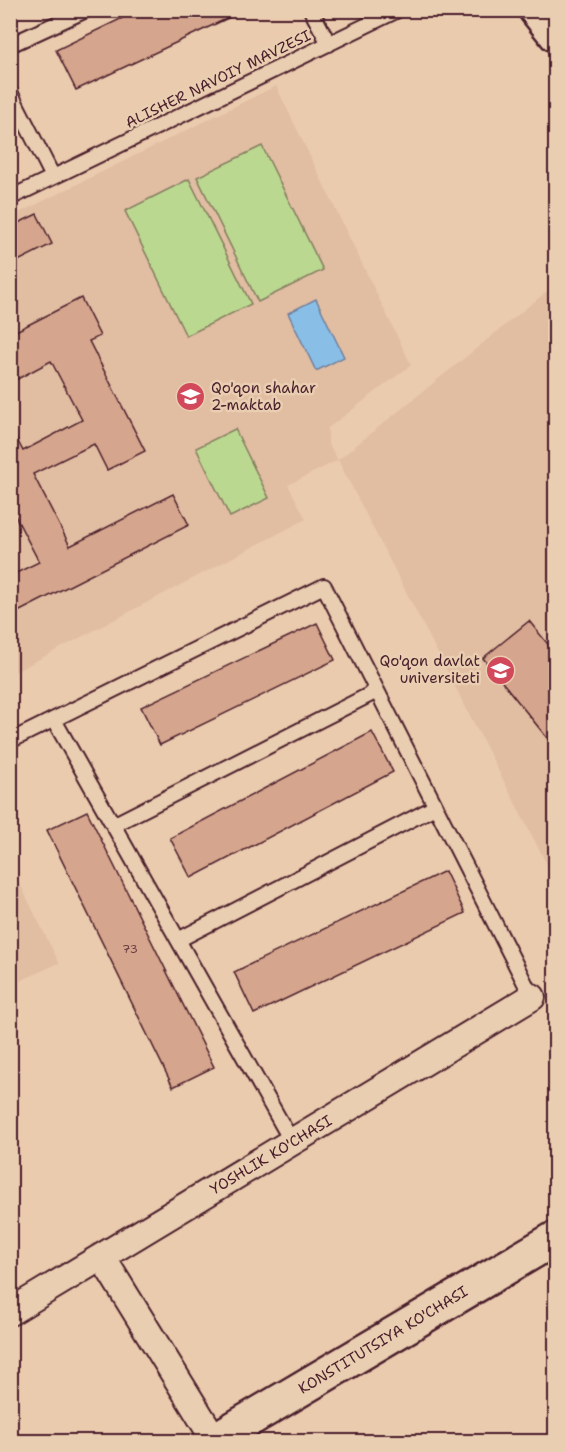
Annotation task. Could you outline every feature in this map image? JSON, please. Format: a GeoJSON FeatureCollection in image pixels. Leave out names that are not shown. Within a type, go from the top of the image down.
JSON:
{"type":"FeatureCollection","features":[{"type":"Feature","properties":{"kind":"main road"},"geometry":{"type":"LineString","coordinates":[[536,10],[555,35]]}},
{"type":"Feature","properties":{"kind":"main road","name":"KONSTITUTSIYA KO'CHASI"},"geometry":{"type":"LineString","coordinates":[[214,1441],[555,1239]]}},
{"type":"Feature","properties":{"kind":"street","name":"YOSHLIK KO'CHASI"},"geometry":{"type":"LineString","coordinates":[[10,1312],[532,997]]}},
{"type":"Feature","properties":{"kind":"street"},"geometry":{"type":"LineString","coordinates":[[102,1257],[214,1441]]}},
{"type":"Feature","properties":{"kind":"lane"},"geometry":{"type":"LineString","coordinates":[[311,10],[329,44]]}},
{"type":"Feature","properties":{"kind":"lane","name":"ALISHER NAVOIY MAVZESI"},"geometry":{"type":"LineString","coordinates":[[10,198],[398,10]]}},
{"type":"Feature","properties":{"kind":"lane"},"geometry":{"type":"LineString","coordinates":[[10,45],[84,11]]}},
{"type":"Feature","properties":{"kind":"lane"},"geometry":{"type":"LineString","coordinates":[[10,92],[53,177]]}},
{"type":"Feature","properties":{"kind":"lane"},"geometry":{"type":"LineString","coordinates":[[10,741],[324,586],[532,997]]}},
{"type":"Feature","properties":{"kind":"lane"},"geometry":{"type":"LineString","coordinates":[[113,825],[377,691]]}},
{"type":"Feature","properties":{"kind":"lane"},"geometry":{"type":"LineString","coordinates":[[54,720],[292,1142]]}},
{"type":"Feature","properties":{"kind":"lane"},"geometry":{"type":"LineString","coordinates":[[178,940],[435,807]]}},
{"type":"Feature","properties":{"kind":"shaded area","name":"Qo'qon shahar 2-maktab"},"geometry":{"type":"Polygon","coordinates":[[[276,86],[411,365],[328,428],[328,444],[338,460],[288,485],[306,519],[11,674],[11,217],[276,86]]]}},
{"type":"Feature","properties":{"kind":"shaded area","name":"Qo'qon davlat universiteti"},"geometry":{"type":"Polygon","coordinates":[[[555,285],[555,880],[338,460],[555,285]]]}},
{"type":"Feature","properties":{"kind":"shaded area"},"geometry":{"type":"Polygon","coordinates":[[[11,866],[59,963],[11,985],[10,984],[11,866]]]}},
{"type":"Feature","properties":{"kind":"green space"},"geometry":{"type":"Polygon","coordinates":[[[262,146],[323,270],[258,302],[197,177],[262,146]]]}},
{"type":"Feature","properties":{"kind":"green space"},"geometry":{"type":"Polygon","coordinates":[[[189,179],[251,304],[186,336],[125,211],[189,179]]]}},
{"type":"Feature","properties":{"kind":"green space"},"geometry":{"type":"Polygon","coordinates":[[[235,429],[269,498],[230,517],[196,448],[235,429]]]}},
{"type":"Feature","properties":{"kind":"water"},"geometry":{"type":"Polygon","coordinates":[[[316,299],[344,357],[316,371],[288,313],[316,299]]]}},
{"type":"Feature","properties":{"kind":"building"},"geometry":{"type":"Polygon","coordinates":[[[139,10],[245,10],[76,90],[56,50],[139,10]]]}},
{"type":"Feature","properties":{"kind":"building"},"geometry":{"type":"Polygon","coordinates":[[[37,214],[52,244],[10,265],[10,227],[37,214]]]}},
{"type":"Feature","properties":{"kind":"building"},"geometry":{"type":"Polygon","coordinates":[[[81,298],[100,336],[89,341],[145,451],[107,470],[94,444],[33,474],[70,546],[173,494],[189,525],[10,616],[10,576],[39,562],[10,506],[10,426],[23,451],[82,420],[51,361],[10,383],[10,334],[81,298]]]}},
{"type":"Feature","properties":{"kind":"building"},"geometry":{"type":"Polygon","coordinates":[[[529,621],[556,654],[556,749],[483,658],[529,621]]]}},
{"type":"Feature","properties":{"kind":"building"},"geometry":{"type":"Polygon","coordinates":[[[317,623],[335,660],[160,745],[141,707],[317,623]]]}},
{"type":"Feature","properties":{"kind":"building"},"geometry":{"type":"Polygon","coordinates":[[[372,732],[393,772],[191,878],[170,838],[372,732]]]}},
{"type":"Feature","properties":{"kind":"building"},"geometry":{"type":"Polygon","coordinates":[[[87,811],[214,1067],[173,1087],[47,830],[87,811]]]}},
{"type":"Feature","properties":{"kind":"building"},"geometry":{"type":"Polygon","coordinates":[[[445,871],[465,913],[254,1014],[234,972],[445,871]]]}},
{"type":"Feature","properties":{"kind":"place","name":"Qo'qon shahar 2-maktab"},"geometry":{"type":"Point","coordinates":[190,397]}},
{"type":"Feature","properties":{"kind":"place","name":"Qo'qon davlat universiteti"},"geometry":{"type":"Point","coordinates":[501,670]}}]}
